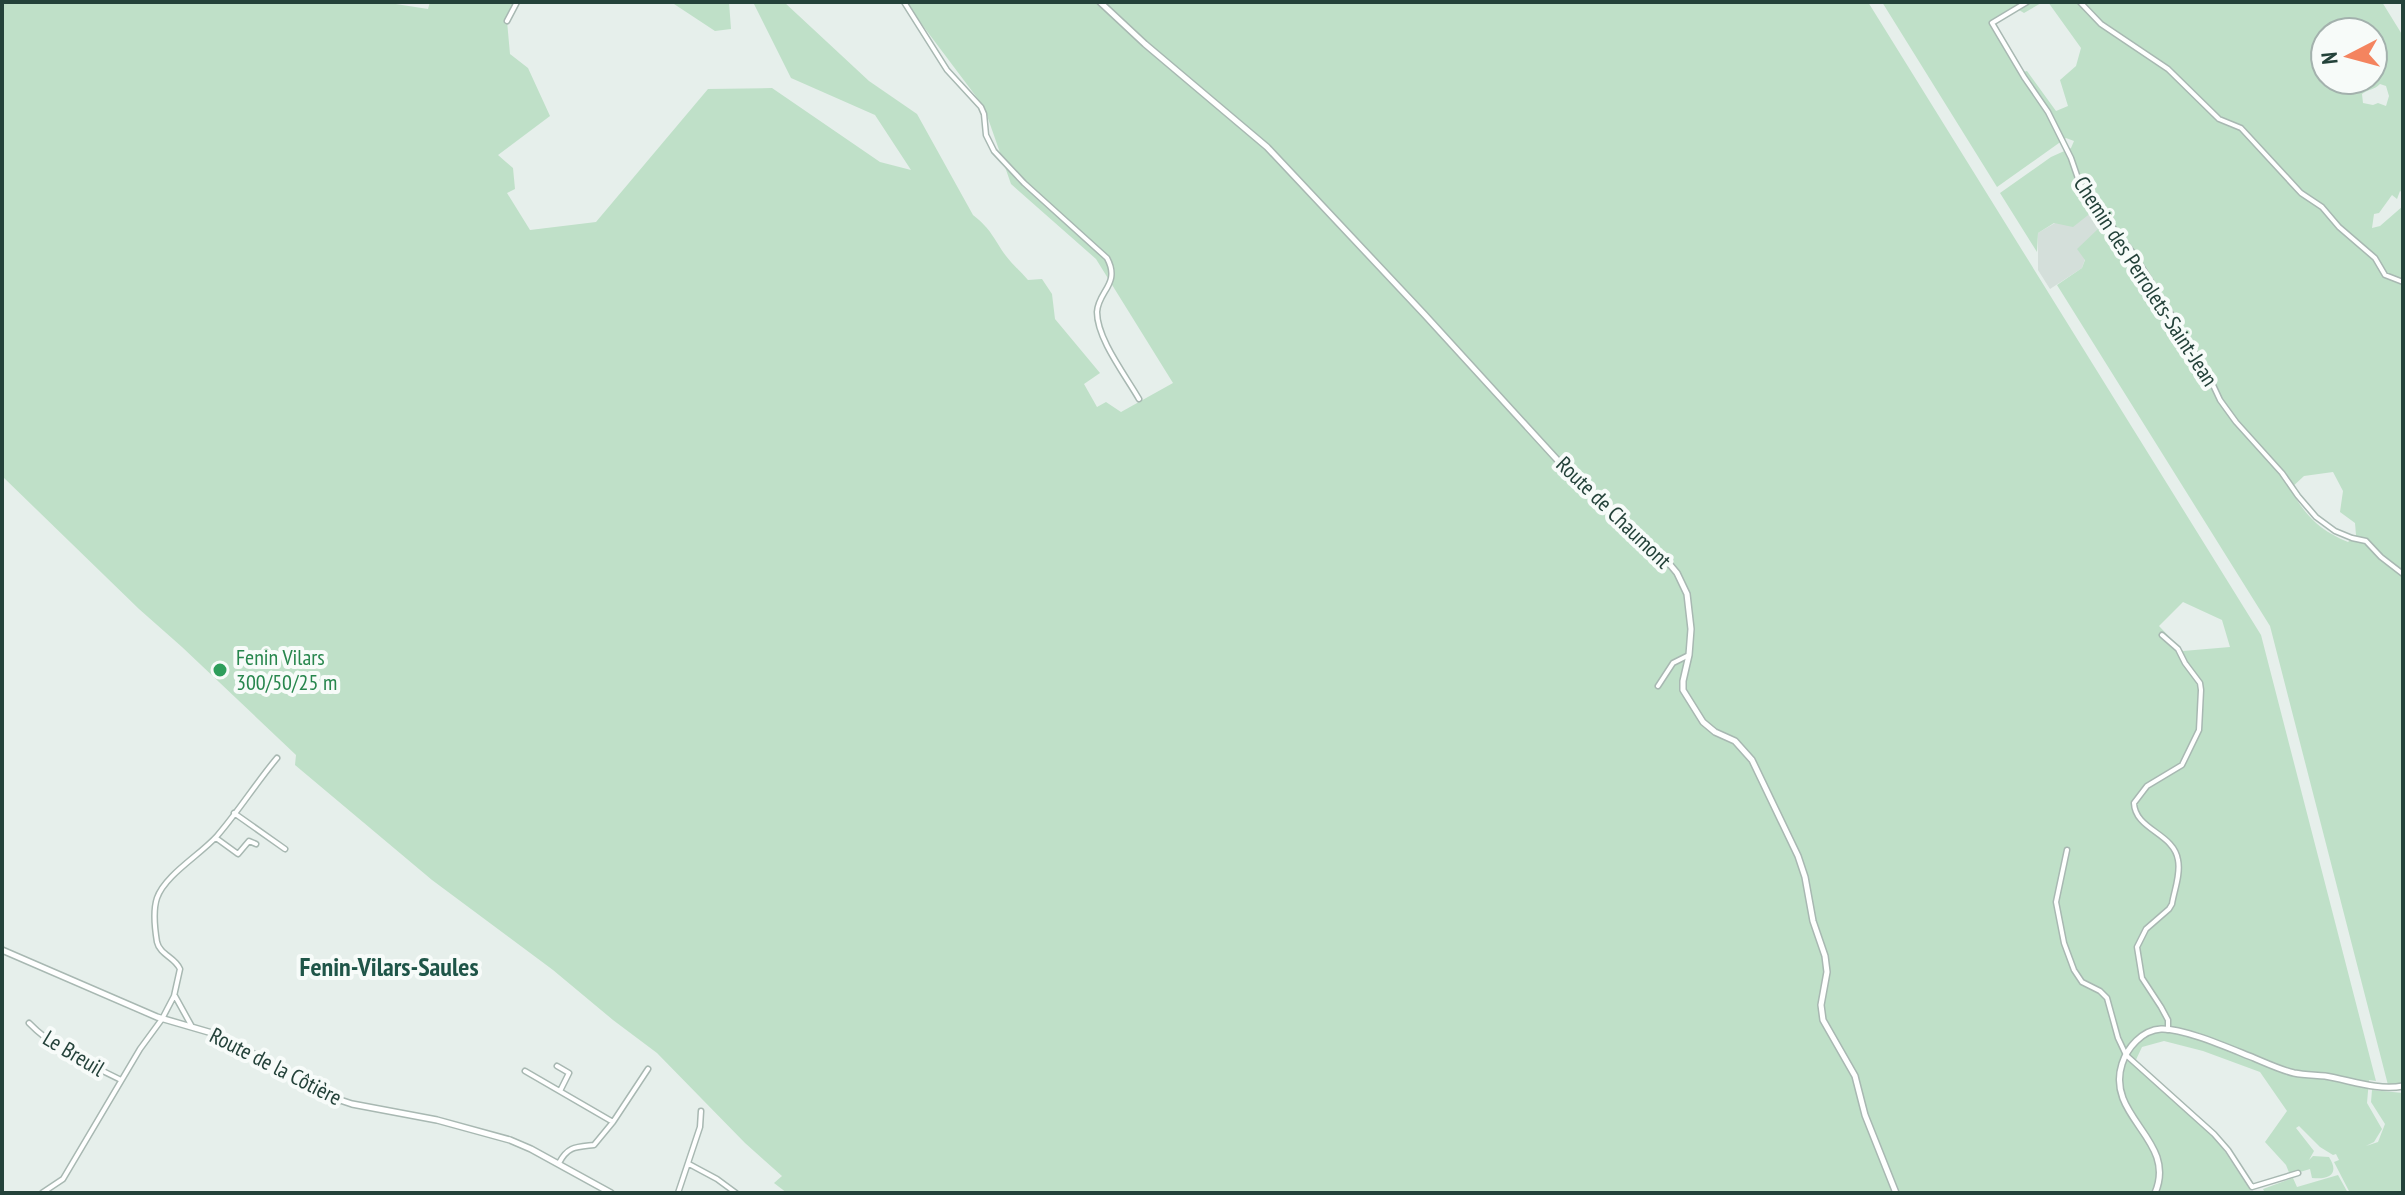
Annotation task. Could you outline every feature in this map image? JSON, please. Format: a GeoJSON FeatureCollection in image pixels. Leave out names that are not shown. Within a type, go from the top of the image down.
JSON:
{"type":"FeatureCollection","features":[{"type":"Feature","properties":{"kind":"street"},"geometry":{"type":"LineString","coordinates":[[507,21],[517,2]]}},
{"type":"Feature","properties":{"kind":"street"},"geometry":{"type":"LineString","coordinates":[[904,2],[947,70],[981,107],[986,135],[994,151],[1024,183],[1107,258],[1112,269],[1108,290],[1097,308],[1099,325],[1139,399]]}},
{"type":"Feature","properties":{"kind":"street","name":"Route de Chaumont"},"geometry":{"type":"LineString","coordinates":[[1100,2],[1267,147],[1583,488],[1662,555],[1677,573],[1687,594],[1691,629],[1683,681],[1686,697],[1703,722],[1715,732],[1735,741],[1752,760],[1798,856],[1827,964],[1821,1005],[1823,1020],[1852,1067],[1865,1115],[1896,1193]]}},
{"type":"Feature","properties":{"kind":"street","name":"Chemin des Perrolets-Saint-Jean"},"geometry":{"type":"LineString","coordinates":[[2027,2],[1992,23],[2048,112],[2071,158],[2081,187],[2133,253],[2206,370],[2220,400],[2316,517],[2335,531],[2366,541],[2403,574]]}},
{"type":"Feature","properties":{"kind":"street"},"geometry":{"type":"LineString","coordinates":[[2080,2],[2101,24],[2168,69],[2219,119],[2241,128],[2301,193],[2322,207],[2339,227],[2375,258],[2385,275],[2403,282]]}},
{"type":"Feature","properties":{"kind":"street"},"geometry":{"type":"LineString","coordinates":[[2162,635],[2178,649],[2200,683],[2202,694],[2193,746],[2182,765],[2152,783],[2135,799],[2134,810],[2140,819],[2162,836],[2179,861],[2172,904],[2141,935],[2137,947],[2142,978],[2168,1020],[2168,1030]]}},
{"type":"Feature","properties":{"kind":"street"},"geometry":{"type":"LineString","coordinates":[[1658,686],[1673,663],[1689,655]]}},
{"type":"Feature","properties":{"kind":"street"},"geometry":{"type":"LineString","coordinates":[[42,1193],[63,1179],[174,996],[180,969],[178,963],[159,948],[155,903],[160,891],[216,838],[277,758]]}},
{"type":"Feature","properties":{"kind":"street"},"geometry":{"type":"LineString","coordinates":[[234,813],[285,849]]}},
{"type":"Feature","properties":{"kind":"street"},"geometry":{"type":"LineString","coordinates":[[216,838],[238,854],[249,841],[256,844]]}},
{"type":"Feature","properties":{"kind":"street"},"geometry":{"type":"LineString","coordinates":[[2067,850],[2056,902],[2064,943],[2078,977],[2107,998],[2126,1055],[2214,1134],[2252,1187],[2298,1173]]}},
{"type":"Feature","properties":{"kind":"street","name":"Route de la Côtière"},"geometry":{"type":"LineString","coordinates":[[2,950],[162,1019],[191,1025],[243,1048],[336,1099],[437,1120],[522,1144],[611,1193]]}},
{"type":"Feature","properties":{"kind":"street"},"geometry":{"type":"LineString","coordinates":[[174,996],[191,1025]]}},
{"type":"Feature","properties":{"kind":"street","name":"Le Breuil"},"geometry":{"type":"LineString","coordinates":[[29,1023],[37,1032],[72,1055],[121,1080]]}},
{"type":"Feature","properties":{"kind":"street"},"geometry":{"type":"LineString","coordinates":[[2155,1193],[2160,1176],[2157,1157],[2120,1093],[2120,1073],[2126,1055],[2145,1035],[2155,1030],[2168,1030],[2235,1050],[2293,1073],[2388,1088],[2403,1086]]}},
{"type":"Feature","properties":{"kind":"street"},"geometry":{"type":"LineString","coordinates":[[557,1066],[569,1073],[560,1091]]}},
{"type":"Feature","properties":{"kind":"street"},"geometry":{"type":"LineString","coordinates":[[559,1163],[565,1152],[594,1145],[648,1069]]}},
{"type":"Feature","properties":{"kind":"street"},"geometry":{"type":"LineString","coordinates":[[525,1071],[613,1122]]}},
{"type":"Feature","properties":{"kind":"street"},"geometry":{"type":"LineString","coordinates":[[678,1193],[700,1127],[701,1111]]}},
{"type":"Feature","properties":{"kind":"street"},"geometry":{"type":"LineString","coordinates":[[689,1164],[736,1193]]}},
{"type":"Feature","properties":{"kind":"street"},"geometry":{"type":"LineString","coordinates":[[596,1185],[601,1193]]}},
{"type":"Feature","properties":{"kind":"shaded area"},"geometry":{"type":"Polygon","coordinates":[[[2093,212],[2100,227],[2093,235],[2082,268],[2050,289],[2038,270],[2038,233],[2055,223],[2093,212]]]}},
{"type":"Feature","properties":{"kind":"green space"},"geometry":{"type":"Polygon","coordinates":[[[2,2],[383,2],[428,9],[430,2],[518,2],[507,21],[510,54],[528,68],[550,116],[498,155],[513,168],[515,189],[507,193],[530,230],[596,222],[708,89],[772,88],[880,162],[911,170],[875,115],[791,78],[753,2],[784,2],[869,81],[917,114],[973,215],[1028,280],[1042,279],[1052,294],[1055,319],[1100,373],[1084,384],[1097,407],[1106,402],[1121,412],[1173,383],[1096,259],[1011,184],[984,107],[905,2],[1868,2],[2261,635],[2376,1081],[2369,1080],[2367,1103],[2382,1129],[2374,1142],[2366,1146],[2378,1142],[2385,1124],[2371,1102],[2372,1090],[2403,1093],[2403,1193],[2350,1193],[2334,1162],[2339,1160],[2336,1154],[2320,1147],[2299,1126],[2296,1128],[2314,1151],[2309,1160],[2313,1156],[2329,1157],[2333,1172],[2328,1177],[2318,1178],[2312,1178],[2310,1169],[2290,1175],[2286,1165],[2265,1142],[2287,1111],[2260,1072],[2203,1051],[2164,1041],[2142,1047],[2134,1064],[2214,1135],[2252,1193],[787,1193],[774,1183],[782,1176],[745,1143],[657,1053],[553,970],[432,880],[295,765],[296,755],[2,476],[2,2]],[[2183,602],[2159,626],[2183,651],[2230,647],[2222,620],[2183,602]]]}},
{"type":"Feature","properties":{"kind":"green space"},"geometry":{"type":"Polygon","coordinates":[[[671,2],[729,2],[731,29],[715,31],[671,2]]]}},
{"type":"Feature","properties":{"kind":"green space"},"geometry":{"type":"Polygon","coordinates":[[[1882,2],[2043,2],[2024,13],[2014,7],[1989,23],[2019,73],[2027,71],[2056,111],[2068,106],[2060,80],[2076,66],[2081,48],[2048,2],[2382,2],[2403,36],[2403,193],[2400,191],[2397,199],[2392,195],[2379,213],[2374,214],[2372,228],[2380,226],[2403,206],[2403,1085],[2388,1085],[2270,626],[2057,285],[2082,268],[2085,260],[2077,249],[2100,227],[2092,212],[2073,227],[2054,223],[2038,233],[2037,252],[2000,193],[2051,157],[2071,148],[2074,141],[2066,138],[1997,187],[1882,2]],[[2333,472],[2304,476],[2290,489],[2321,527],[2348,542],[2356,535],[2355,523],[2340,512],[2343,491],[2333,472]]]}},
{"type":"Feature","properties":{"kind":"green space"},"geometry":{"type":"Polygon","coordinates":[[[2338,1175],[2348,1193],[2265,1193],[2263,1189],[2293,1178],[2297,1187],[2338,1175]]]}},
{"type":"Feature","properties":{"kind":"place","name":"Fenin Vilars 300/50/25 m"},"geometry":{"type":"Point","coordinates":[220,670]}},
{"type":"Feature","properties":{"kind":"district","name":"Fenin-Vilars-Saules"},"geometry":{"type":"Point","coordinates":[389,966]}}]}
